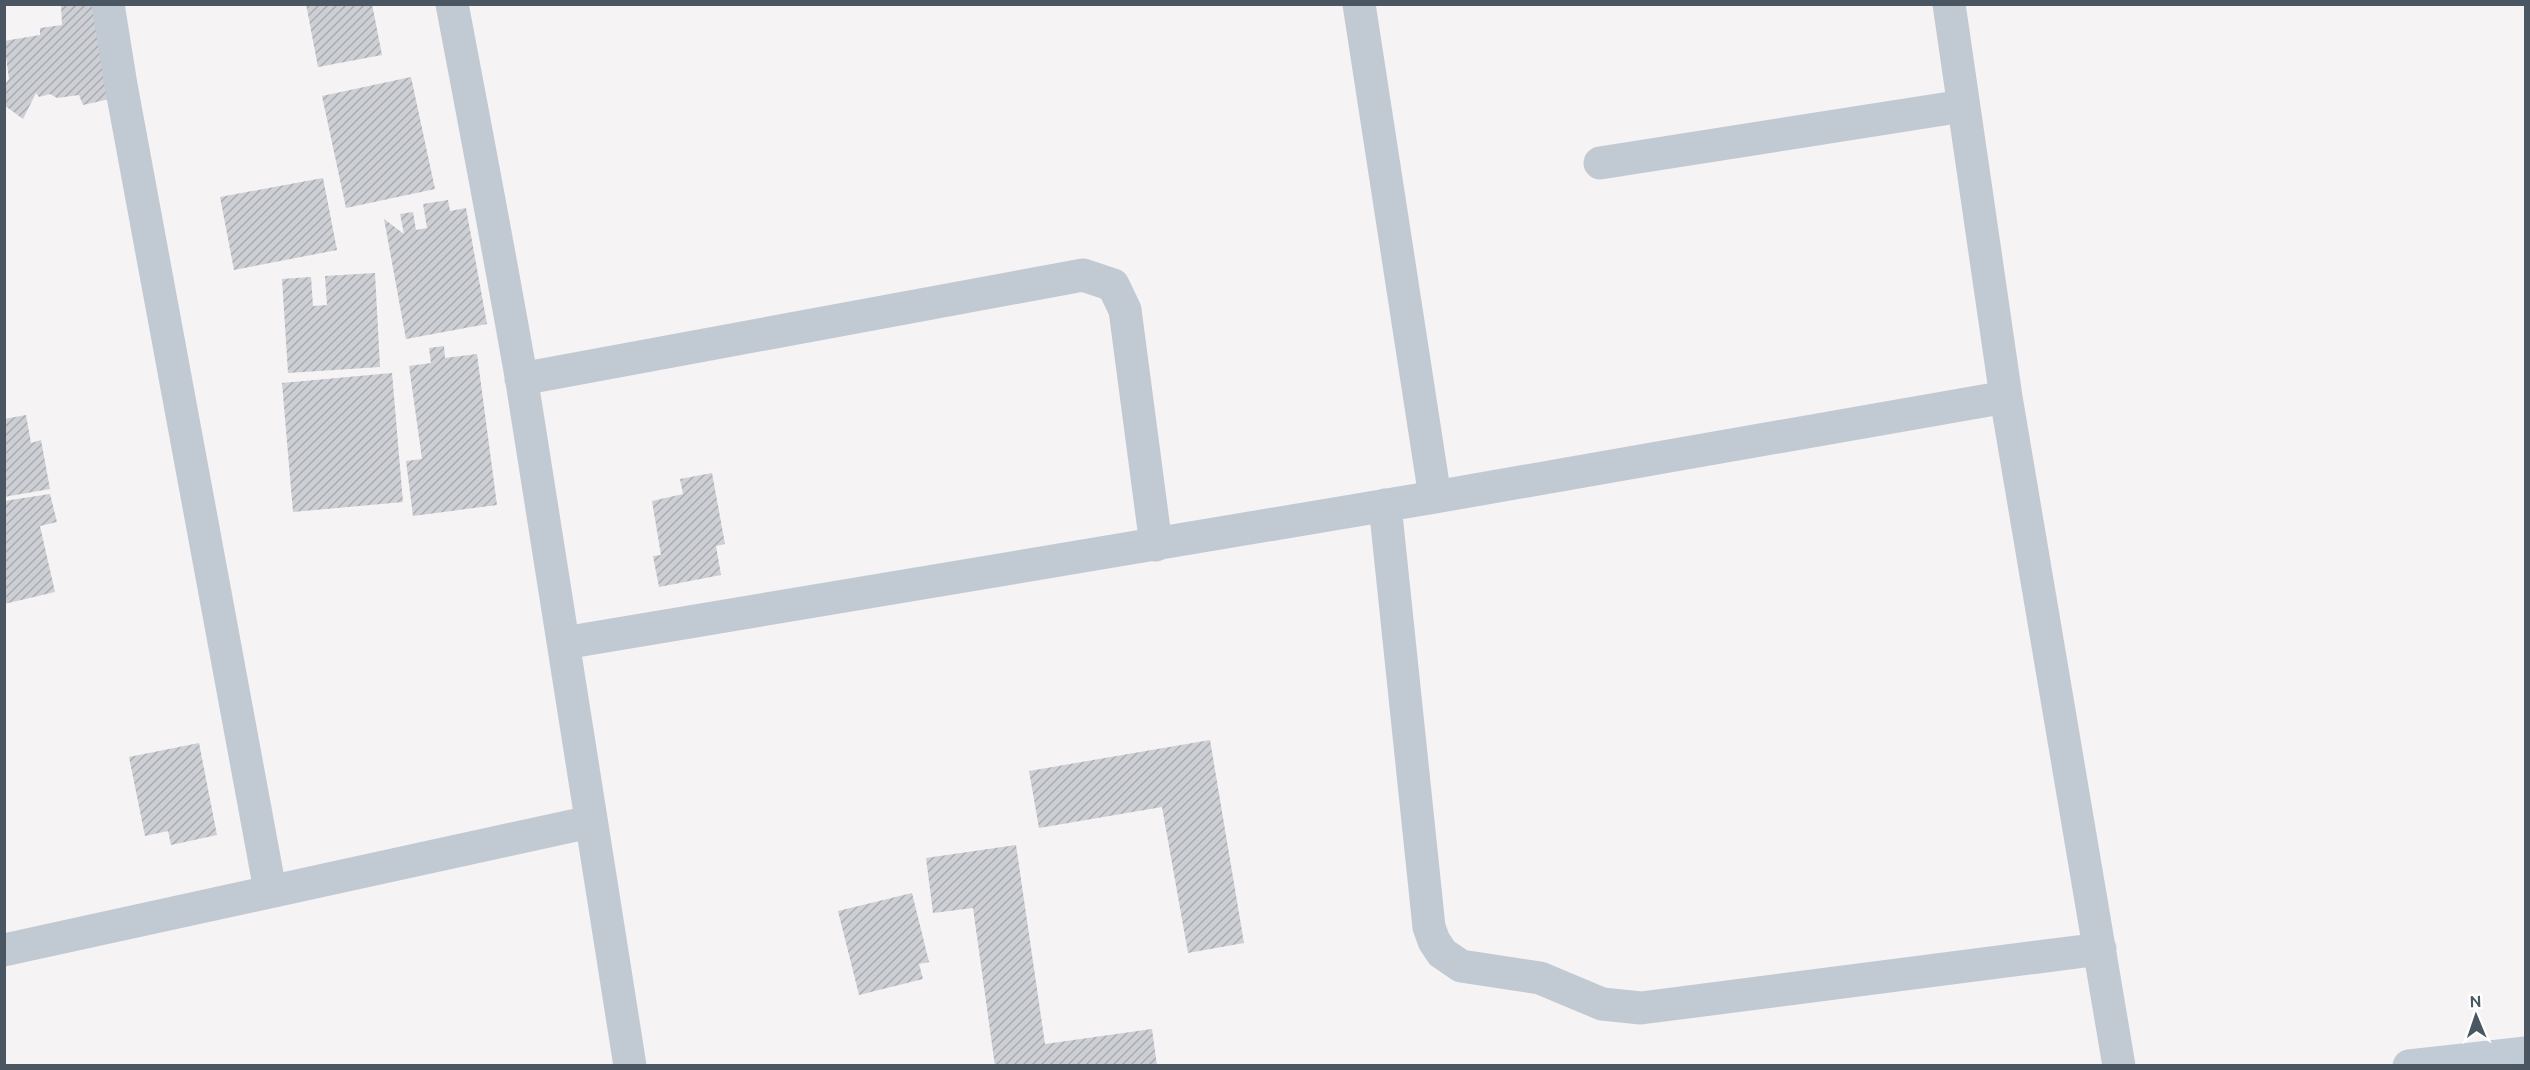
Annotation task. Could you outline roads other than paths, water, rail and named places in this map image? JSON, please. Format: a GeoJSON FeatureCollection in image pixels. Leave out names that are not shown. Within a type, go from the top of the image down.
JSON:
{"type":"FeatureCollection","features":[{"type":"Feature","properties":{"kind":"street"},"geometry":{"type":"LineString","coordinates":[[108,4],[120,85],[270,890]]}},
{"type":"Feature","properties":{"kind":"street"},"geometry":{"type":"LineString","coordinates":[[453,4],[521,380],[630,1065]]}},
{"type":"Feature","properties":{"kind":"street"},"geometry":{"type":"LineString","coordinates":[[1359,4],[1435,498]]}},
{"type":"Feature","properties":{"kind":"street"},"geometry":{"type":"LineString","coordinates":[[1949,4],[2006,397],[2119,1065]]}},
{"type":"Feature","properties":{"kind":"street"},"geometry":{"type":"LineString","coordinates":[[1600,163],[1963,106]]}},
{"type":"Feature","properties":{"kind":"street"},"geometry":{"type":"LineString","coordinates":[[521,380],[1083,275],[1113,285],[1125,310],[1156,544]]}},
{"type":"Feature","properties":{"kind":"street"},"geometry":{"type":"LineString","coordinates":[[564,643],[1435,498],[2006,397]]}},
{"type":"Feature","properties":{"kind":"street"},"geometry":{"type":"LineString","coordinates":[[1385,506],[1429,927],[1434,941],[1450,961],[1472,969],[1540,978],[1602,1004],[1641,1008],[2100,949]]}},
{"type":"Feature","properties":{"kind":"street"},"geometry":{"type":"LineString","coordinates":[[4,950],[270,890],[590,822]]}},
{"type":"Feature","properties":{"kind":"street"},"geometry":{"type":"LineString","coordinates":[[2409,1065],[2526,1053]]}}]}
